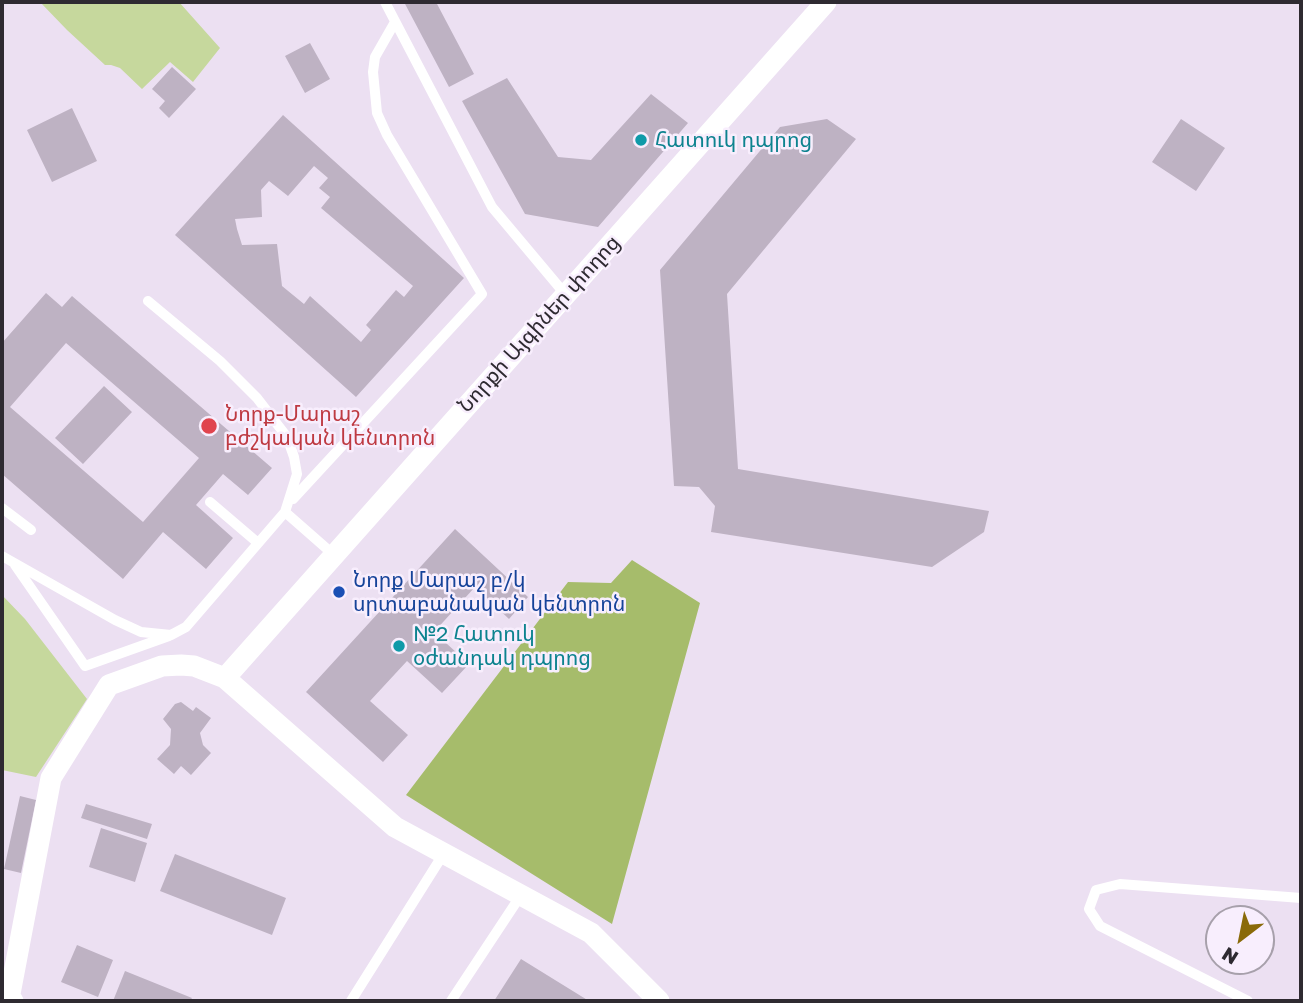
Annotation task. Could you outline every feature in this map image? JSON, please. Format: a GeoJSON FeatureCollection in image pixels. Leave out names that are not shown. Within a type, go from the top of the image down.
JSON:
{"type":"FeatureCollection","features":[{"type":"Feature","properties":{"kind":"street","name":"Նորքի Այգիներ փողոց"},"geometry":{"type":"LineString","coordinates":[[225,678],[826,2]]}},
{"type":"Feature","properties":{"kind":"street"},"geometry":{"type":"LineString","coordinates":[[13,1001],[9,999],[51,778],[110,685],[157,667],[173,665],[194,666],[225,678],[395,827],[591,933],[659,1001]]}},
{"type":"Feature","properties":{"kind":"lane"},"geometry":{"type":"LineString","coordinates":[[385,2],[492,207],[565,294]]}},
{"type":"Feature","properties":{"kind":"lane"},"geometry":{"type":"LineString","coordinates":[[14,563],[85,666],[186,627],[287,508],[482,294],[387,135],[377,113],[373,72],[375,57],[395,22]]}},
{"type":"Feature","properties":{"kind":"lane"},"geometry":{"type":"LineString","coordinates":[[148,301],[220,361],[257,398],[280,427],[291,447],[296,466],[295,485],[287,508]]}},
{"type":"Feature","properties":{"kind":"lane"},"geometry":{"type":"LineString","coordinates":[[211,502],[258,543]]}},
{"type":"Feature","properties":{"kind":"lane"},"geometry":{"type":"LineString","coordinates":[[2,508],[31,530]]}},
{"type":"Feature","properties":{"kind":"lane"},"geometry":{"type":"LineString","coordinates":[[287,508],[334,555]]}},
{"type":"Feature","properties":{"kind":"lane"},"geometry":{"type":"LineString","coordinates":[[2,556],[115,620],[141,632],[171,635]]}},
{"type":"Feature","properties":{"kind":"lane"},"geometry":{"type":"LineString","coordinates":[[351,1001],[443,853]]}},
{"type":"Feature","properties":{"kind":"lane"},"geometry":{"type":"LineString","coordinates":[[1248,1001],[1100,926],[1089,909],[1096,890],[1120,884],[1301,898]]}},
{"type":"Feature","properties":{"kind":"lane"},"geometry":{"type":"LineString","coordinates":[[451,1001],[521,895]]}},
{"type":"Feature","properties":{"kind":"green space"},"geometry":{"type":"Polygon","coordinates":[[[40,2],[179,2],[220,48],[193,82],[170,62],[142,89],[120,68],[105,65],[40,2]]]}},
{"type":"Feature","properties":{"kind":"green space"},"geometry":{"type":"Polygon","coordinates":[[[632,560],[700,603],[612,924],[406,795],[568,582],[611,583],[632,560]]]}},
{"type":"Feature","properties":{"kind":"green space"},"geometry":{"type":"Polygon","coordinates":[[[2,595],[25,619],[87,699],[36,777],[2,770],[2,595]]]}},
{"type":"Feature","properties":{"kind":"building"},"geometry":{"type":"Polygon","coordinates":[[[404,2],[436,2],[474,74],[449,87],[404,2]]]}},
{"type":"Feature","properties":{"kind":"building"},"geometry":{"type":"Polygon","coordinates":[[[310,43],[330,79],[305,93],[285,56],[310,43]]]}},
{"type":"Feature","properties":{"kind":"building"},"geometry":{"type":"Polygon","coordinates":[[[172,67],[196,89],[169,118],[159,108],[165,101],[152,89],[172,67]]]}},
{"type":"Feature","properties":{"kind":"building","name":"Հատուկ դպրոց"},"geometry":{"type":"Polygon","coordinates":[[[507,78],[558,157],[591,160],[651,94],[688,123],[598,227],[525,214],[462,101],[507,78]]]}},
{"type":"Feature","properties":{"kind":"building"},"geometry":{"type":"Polygon","coordinates":[[[72,108],[97,161],[52,182],[27,130],[72,108]]]}},
{"type":"Feature","properties":{"kind":"building"},"geometry":{"type":"Polygon","coordinates":[[[283,115],[464,278],[356,397],[175,235],[283,115]],[[314,166],[288,196],[269,181],[261,190],[262,217],[235,219],[237,229],[242,245],[277,244],[282,286],[304,304],[310,296],[361,342],[371,330],[366,325],[396,290],[404,297],[413,286],[321,208],[330,197],[319,188],[328,178],[314,166]]]}},
{"type":"Feature","properties":{"kind":"building"},"geometry":{"type":"Polygon","coordinates":[[[827,119],[856,139],[727,294],[738,469],[989,511],[984,532],[932,567],[711,532],[715,506],[699,487],[674,486],[660,270],[780,127],[827,119]]]}},
{"type":"Feature","properties":{"kind":"building"},"geometry":{"type":"Polygon","coordinates":[[[1181,119],[1225,148],[1196,191],[1152,162],[1181,119]]]}},
{"type":"Feature","properties":{"kind":"building"},"geometry":{"type":"Polygon","coordinates":[[[46,293],[62,307],[72,296],[272,468],[248,495],[223,474],[196,505],[233,538],[206,569],[163,532],[123,579],[2,474],[2,343],[46,293]],[[66,343],[10,407],[143,522],[199,458],[66,343]]]}},
{"type":"Feature","properties":{"kind":"building"},"geometry":{"type":"Polygon","coordinates":[[[104,386],[132,412],[83,464],[55,438],[104,386]]]}},
{"type":"Feature","properties":{"kind":"building","name":"№2 Հատուկ օժանդակ դպրոց"},"geometry":{"type":"Polygon","coordinates":[[[455,529],[528,597],[509,619],[475,587],[434,632],[469,664],[442,693],[407,661],[370,701],[408,735],[383,762],[306,692],[455,529]]]}},
{"type":"Feature","properties":{"kind":"building"},"geometry":{"type":"Polygon","coordinates":[[[181,702],[193,711],[196,707],[211,718],[200,733],[203,745],[211,753],[191,775],[181,766],[174,774],[157,759],[170,745],[171,729],[163,719],[175,704],[181,702]]]}},
{"type":"Feature","properties":{"kind":"building"},"geometry":{"type":"Polygon","coordinates":[[[20,796],[36,800],[21,873],[4,869],[20,796]]]}},
{"type":"Feature","properties":{"kind":"building"},"geometry":{"type":"Polygon","coordinates":[[[86,804],[152,824],[147,839],[81,818],[86,804]]]}},
{"type":"Feature","properties":{"kind":"building"},"geometry":{"type":"Polygon","coordinates":[[[101,828],[147,843],[135,882],[89,867],[101,828]]]}},
{"type":"Feature","properties":{"kind":"building"},"geometry":{"type":"Polygon","coordinates":[[[175,854],[286,898],[272,935],[160,891],[175,854]]]}},
{"type":"Feature","properties":{"kind":"building"},"geometry":{"type":"Polygon","coordinates":[[[77,945],[113,960],[98,997],[61,982],[77,945]]]}},
{"type":"Feature","properties":{"kind":"building"},"geometry":{"type":"Polygon","coordinates":[[[521,959],[589,1001],[494,1001],[521,959]]]}},
{"type":"Feature","properties":{"kind":"building"},"geometry":{"type":"Polygon","coordinates":[[[125,971],[192,998],[190,1001],[113,1001],[125,971]]]}},
{"type":"Feature","properties":{"kind":"place","name":"Հատուկ դպրոց"},"geometry":{"type":"Point","coordinates":[641,140]}},
{"type":"Feature","properties":{"kind":"place","name":"Նորք-Մարաշ բժշկական կենտրոն"},"geometry":{"type":"Point","coordinates":[209,426]}},
{"type":"Feature","properties":{"kind":"place","name":"Նորք Մարաշ բ/կ սրտաբանական կենտրոն"},"geometry":{"type":"Point","coordinates":[339,592]}},
{"type":"Feature","properties":{"kind":"place","name":"№2 Հատուկ օժանդակ դպրոց"},"geometry":{"type":"Point","coordinates":[399,646]}}]}
